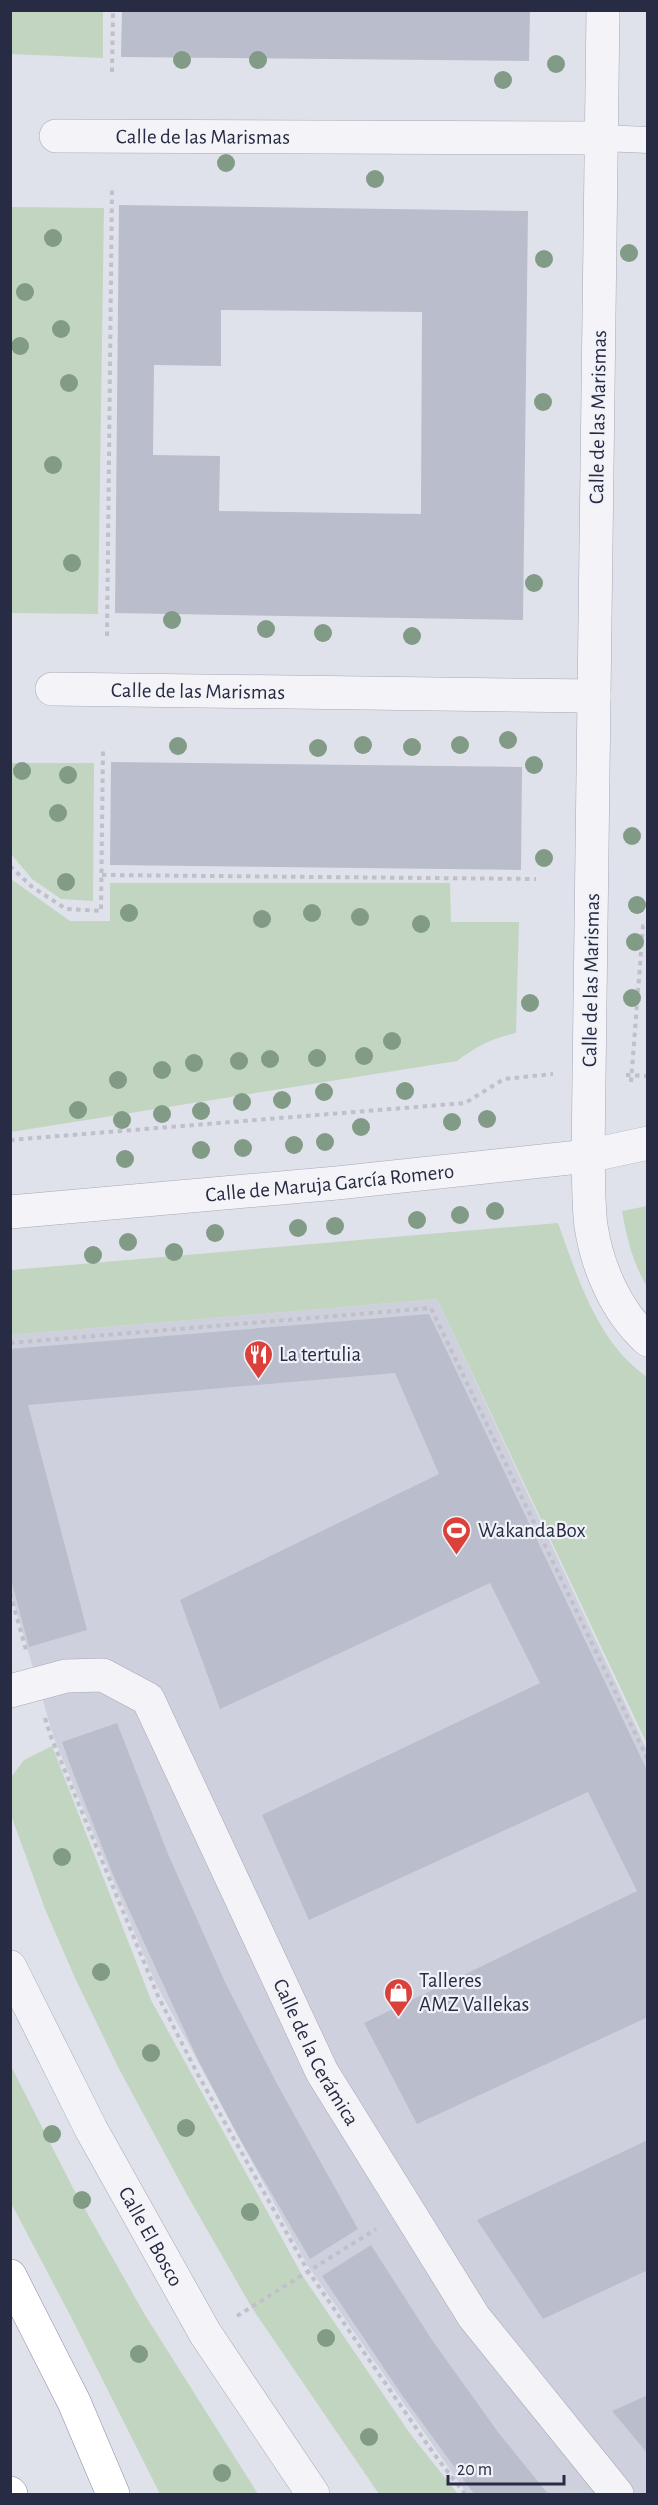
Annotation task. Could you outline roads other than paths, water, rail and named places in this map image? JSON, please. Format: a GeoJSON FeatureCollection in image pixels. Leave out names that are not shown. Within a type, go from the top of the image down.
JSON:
{"type":"FeatureCollection","features":[{"type":"Feature","properties":{"kind":"highway"},"geometry":{"type":"LineString","coordinates":[[10,2276],[74,2402],[113,2494]]}},
{"type":"Feature","properties":{"kind":"highway"},"geometry":{"type":"LineString","coordinates":[[74,2402],[131,2494]]}},
{"type":"Feature","properties":{"kind":"street","name":"Calle de las Marismas"},"geometry":{"type":"LineString","coordinates":[[603,10],[588,1156],[591,1225],[601,1266],[618,1304],[648,1340]]}},
{"type":"Feature","properties":{"kind":"street","name":"Calle de las Marismas"},"geometry":{"type":"LineString","coordinates":[[56,136],[648,140]]}},
{"type":"Feature","properties":{"kind":"street","name":"Calle de las Marismas"},"geometry":{"type":"LineString","coordinates":[[52,689],[594,696]]}},
{"type":"Feature","properties":{"kind":"street","name":"Calle de Maruja García Romero"},"geometry":{"type":"LineString","coordinates":[[10,1212],[337,1183],[588,1156],[648,1143]]}},
{"type":"Feature","properties":{"kind":"street","name":"Calle de la Cerámica"},"geometry":{"type":"LineString","coordinates":[[23,1688],[66,1676],[103,1675],[148,1700],[322,2072],[474,2317],[617,2494]]}},
{"type":"Feature","properties":{"kind":"street","name":"Calle El Bosco"},"geometry":{"type":"LineString","coordinates":[[10,1967],[91,2129],[205,2332],[313,2494]]}},
{"type":"Feature","properties":{"kind":"place","name":"La tertulia"},"geometry":{"type":"Point","coordinates":[258,1380]}},
{"type":"Feature","properties":{"kind":"place","name":"WakandaBox"},"geometry":{"type":"Point","coordinates":[457,1556]}},
{"type":"Feature","properties":{"kind":"place","name":"Talleres AMZ Vallekas"},"geometry":{"type":"Point","coordinates":[398,2018]}}]}
